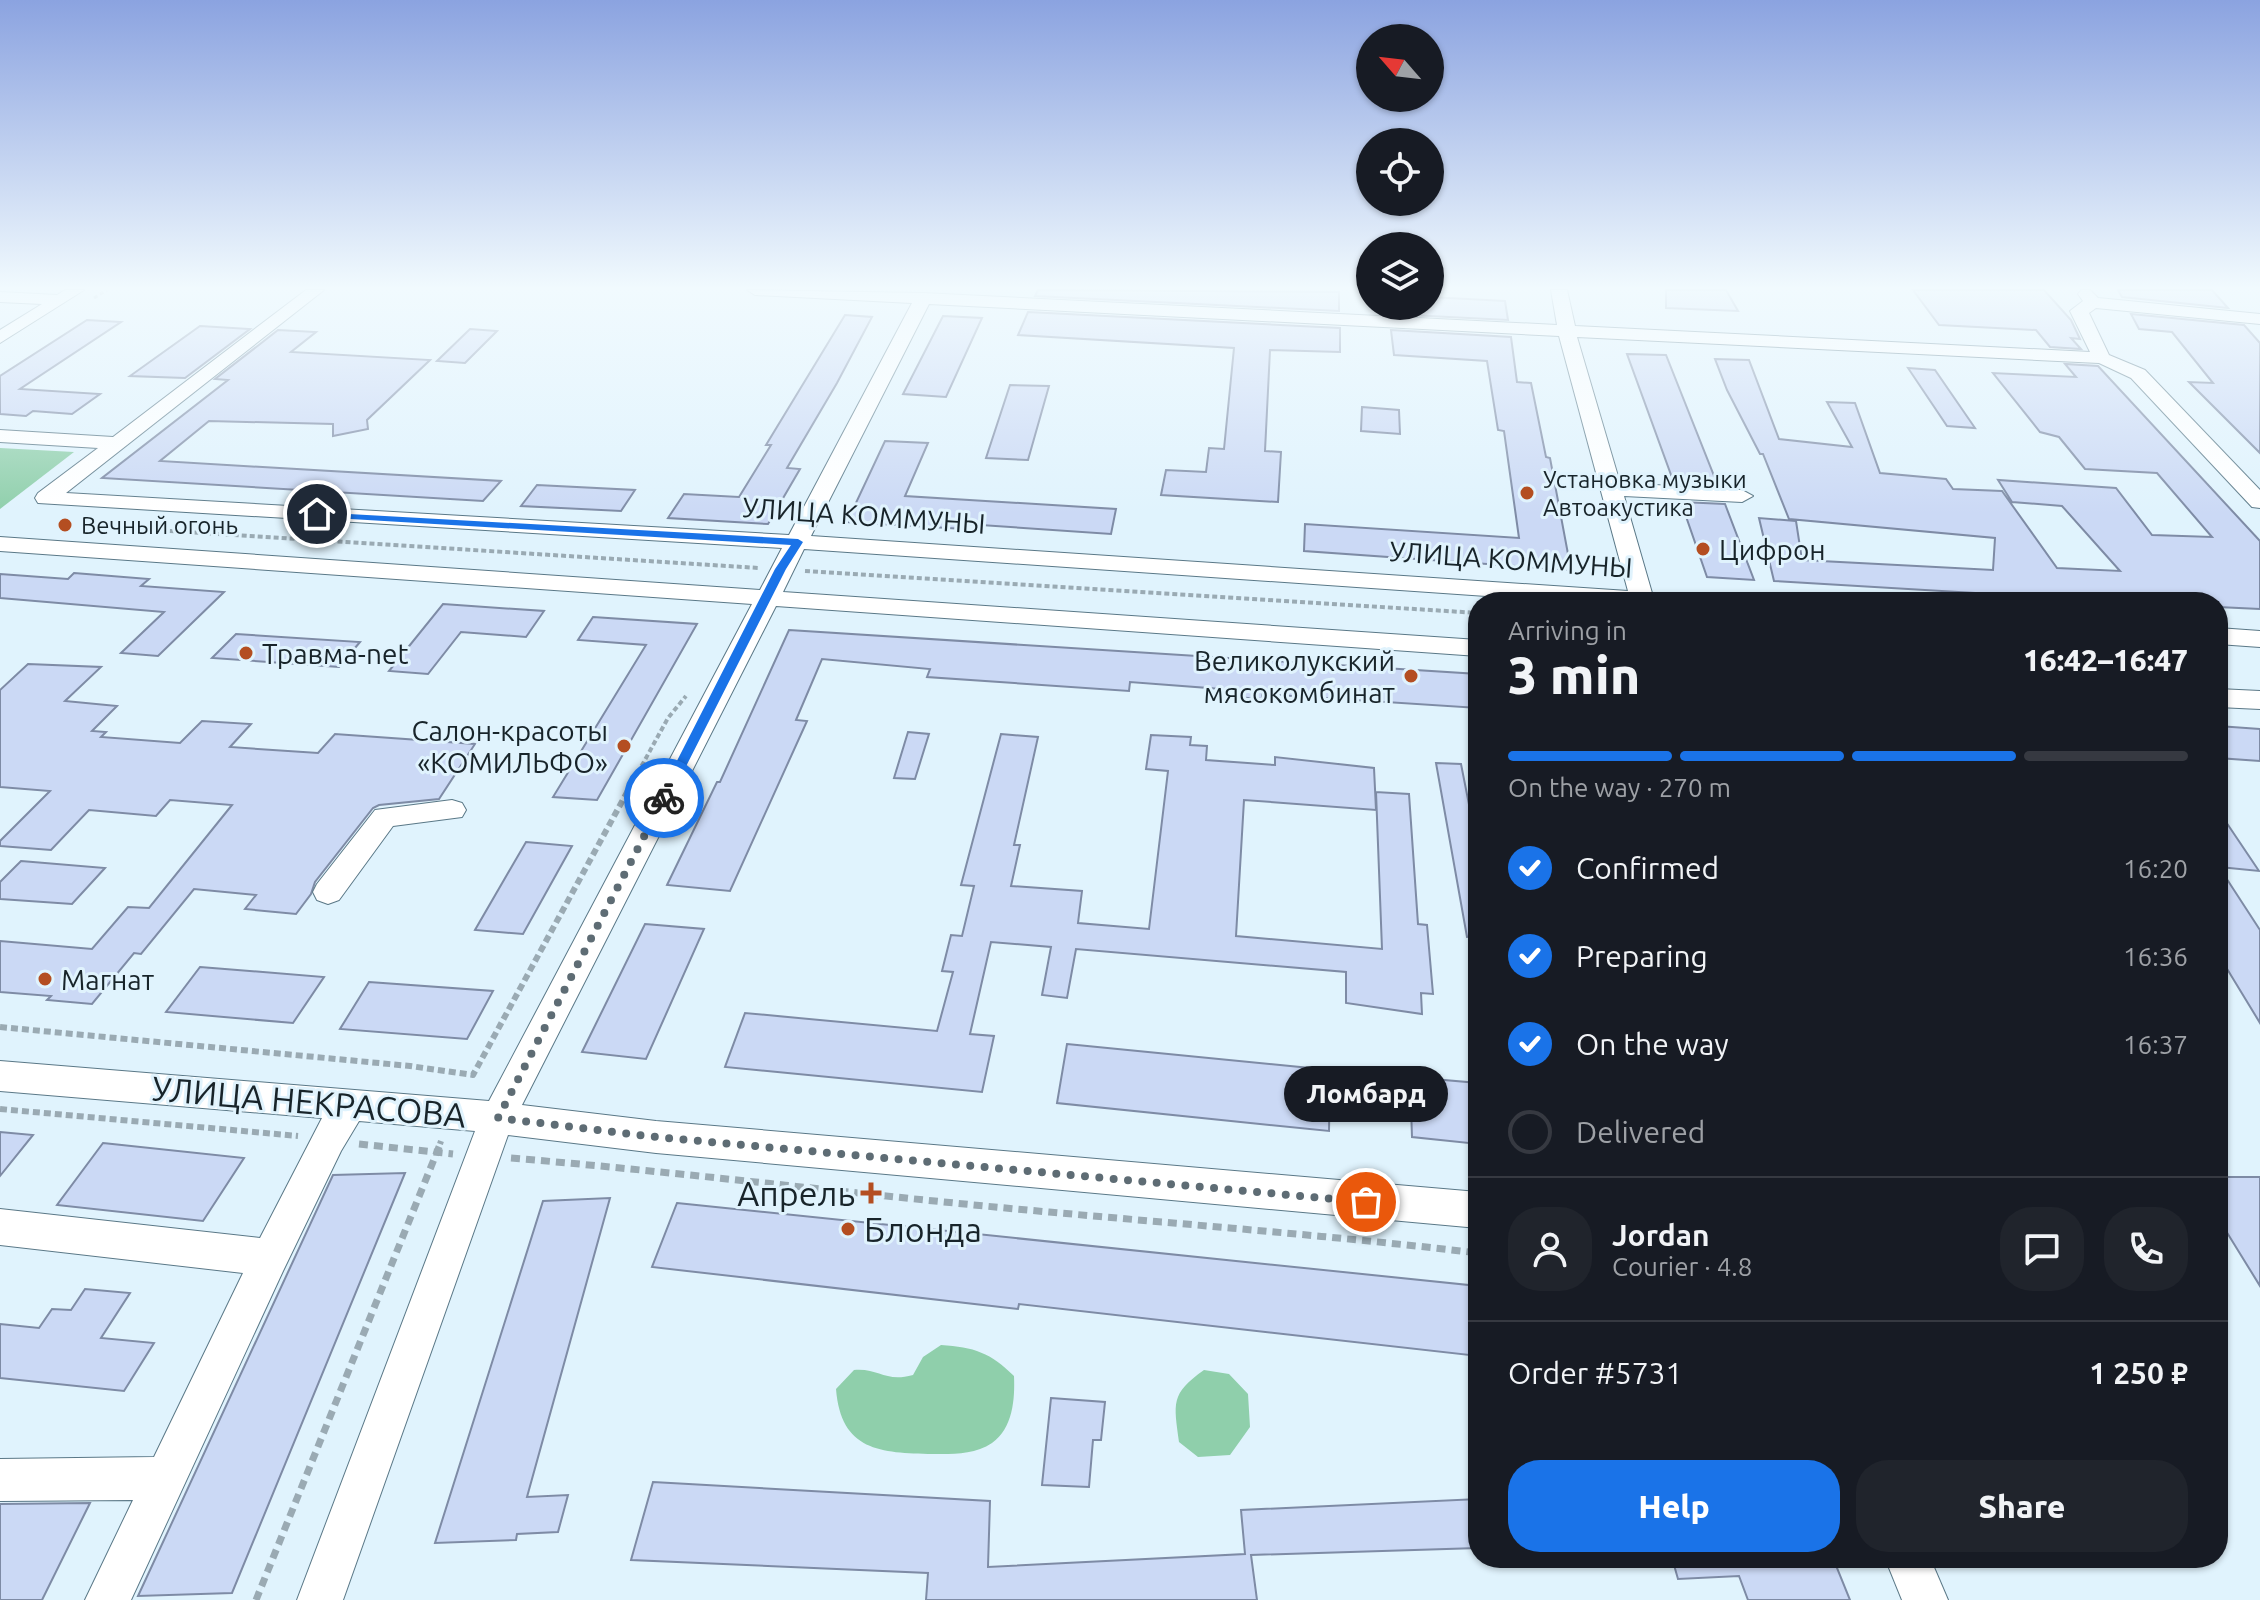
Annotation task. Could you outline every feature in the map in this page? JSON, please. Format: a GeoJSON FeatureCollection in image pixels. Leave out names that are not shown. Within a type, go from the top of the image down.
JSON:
{"type":"FeatureCollection","features":[{"type":"Feature","properties":{"kind":"street"},"geometry":{"type":"LineString","coordinates":[[0,436],[116,443],[218,365]]}},
{"type":"Feature","properties":{"kind":"street"},"geometry":{"type":"LineString","coordinates":[[320,1600],[498,1118],[889,365]]}},
{"type":"Feature","properties":{"kind":"street"},"geometry":{"type":"LineString","coordinates":[[1576,365],[1640,592]]}},
{"type":"Feature","properties":{"kind":"street"},"geometry":{"type":"LineString","coordinates":[[2117,365],[2138,374],[2260,502]]}},
{"type":"Feature","properties":{"kind":"street","name":"УЛИЦА КОММУНЫ"},"geometry":{"type":"LineString","coordinates":[[116,443],[46,498],[798,542],[1514,592]]}},
{"type":"Feature","properties":{"kind":"street"},"geometry":{"type":"LineString","coordinates":[[1611,489],[1742,496]]}},
{"type":"Feature","properties":{"kind":"street"},"geometry":{"type":"LineString","coordinates":[[0,544],[1468,647]]}},
{"type":"Feature","properties":{"kind":"street"},"geometry":{"type":"LineString","coordinates":[[2228,637],[2260,639]]}},
{"type":"Feature","properties":{"kind":"street"},"geometry":{"type":"LineString","coordinates":[[2228,698],[2260,700]]}},
{"type":"Feature","properties":{"kind":"street"},"geometry":{"type":"LineString","coordinates":[[328,892],[385,817],[452,810]]}},
{"type":"Feature","properties":{"kind":"street","name":"УЛИЦА НЕКРАСОВА"},"geometry":{"type":"LineString","coordinates":[[0,1076],[455,1113],[656,1137],[1468,1209]]}},
{"type":"Feature","properties":{"kind":"street"},"geometry":{"type":"LineString","coordinates":[[108,1600],[270,1258],[328,1140],[350,1104]]}},
{"type":"Feature","properties":{"kind":"street"},"geometry":{"type":"LineString","coordinates":[[0,1227],[270,1258]]}},
{"type":"Feature","properties":{"kind":"street"},"geometry":{"type":"LineString","coordinates":[[0,1480],[168,1478]]}},
{"type":"Feature","properties":{"kind":"street"},"geometry":{"type":"LineString","coordinates":[[1911,1568],[1925,1600]]}},
{"type":"Feature","properties":{"kind":"path"},"geometry":{"type":"LineString","coordinates":[[256,1600],[435,1152],[473,1075],[668,718],[688,694]]}},
{"type":"Feature","properties":{"kind":"path"},"geometry":{"type":"LineString","coordinates":[[0,1027],[410,1066],[473,1075]]}},
{"type":"Feature","properties":{"kind":"path"},"geometry":{"type":"LineString","coordinates":[[0,1109],[664,1171],[1047,1212],[1322,1234],[1468,1252]]}},
{"type":"Feature","properties":{"kind":"green space"},"geometry":{"type":"Polygon","coordinates":[[[0,448],[74,452],[0,509],[0,448]]]}},
{"type":"Feature","properties":{"kind":"green space"},"geometry":{"type":"Polygon","coordinates":[[[941,1345],[981,1353],[1014,1376],[1011,1412],[999,1437],[978,1450],[941,1454],[880,1449],[855,1437],[839,1410],[836,1389],[854,1370],[896,1377],[913,1375],[923,1357],[941,1345]]]}},
{"type":"Feature","properties":{"kind":"green space"},"geometry":{"type":"Polygon","coordinates":[[[1204,1370],[1229,1374],[1248,1394],[1250,1427],[1230,1455],[1198,1457],[1179,1442],[1177,1400],[1185,1386],[1204,1370]]]}},
{"type":"Feature","properties":{"kind":"building"},"geometry":{"type":"Polygon","coordinates":[[[18,365],[57,365],[20,389],[100,394],[72,414],[33,411],[26,416],[0,414],[0,376],[18,365]]]}},
{"type":"Feature","properties":{"kind":"building"},"geometry":{"type":"Polygon","coordinates":[[[146,365],[203,365],[185,378],[130,376],[146,365]]]}},
{"type":"Feature","properties":{"kind":"building"},"geometry":{"type":"Polygon","coordinates":[[[233,365],[425,365],[367,420],[368,429],[333,436],[333,424],[209,421],[160,461],[501,481],[483,501],[102,478],[228,380],[215,379],[233,365]]]}},
{"type":"Feature","properties":{"kind":"building"},"geometry":{"type":"Polygon","coordinates":[[[815,365],[847,365],[787,468],[800,469],[768,524],[668,518],[684,494],[739,497],[771,445],[766,445],[815,365]]]}},
{"type":"Feature","properties":{"kind":"building"},"geometry":{"type":"Polygon","coordinates":[[[918,365],[961,365],[946,397],[903,394],[918,365]]]}},
{"type":"Feature","properties":{"kind":"building"},"geometry":{"type":"Polygon","coordinates":[[[1232,365],[1269,365],[1265,451],[1281,452],[1278,502],[1161,495],[1166,470],[1206,472],[1209,448],[1224,449],[1232,365]]]}},
{"type":"Feature","properties":{"kind":"building"},"geometry":{"type":"Polygon","coordinates":[[[1488,365],[1515,365],[1517,382],[1531,383],[1546,457],[1550,458],[1571,570],[1304,551],[1305,524],[1519,538],[1504,431],[1498,430],[1488,365]]]}},
{"type":"Feature","properties":{"kind":"building"},"geometry":{"type":"Polygon","coordinates":[[[1631,365],[1670,365],[1718,486],[1674,483],[1631,365]]]}},
{"type":"Feature","properties":{"kind":"building"},"geometry":{"type":"Polygon","coordinates":[[[1717,365],[1751,365],[1779,439],[1852,447],[1827,402],[1855,403],[1880,473],[1946,479],[1953,489],[2002,491],[2057,568],[2120,571],[2062,506],[2012,502],[1998,480],[2116,488],[2152,535],[2212,537],[2157,473],[2085,469],[2059,437],[2040,432],[1993,373],[2076,377],[2066,365],[2098,366],[2260,541],[2260,609],[2228,607],[2228,592],[1958,592],[1774,581],[1759,518],[1796,521],[1802,560],[1993,570],[1995,538],[1789,519],[1763,454],[1760,454],[1717,365]]]}},
{"type":"Feature","properties":{"kind":"building"},"geometry":{"type":"Polygon","coordinates":[[[2198,365],[2260,365],[2260,453],[2189,382],[2213,383],[2198,365]]]}},
{"type":"Feature","properties":{"kind":"building"},"geometry":{"type":"Polygon","coordinates":[[[1908,368],[1935,370],[1975,428],[1947,426],[1908,368]]]}},
{"type":"Feature","properties":{"kind":"building"},"geometry":{"type":"Polygon","coordinates":[[[1010,385],[1049,386],[1028,460],[986,458],[1010,385]]]}},
{"type":"Feature","properties":{"kind":"building"},"geometry":{"type":"Polygon","coordinates":[[[1362,407],[1399,410],[1400,434],[1361,431],[1362,407]]]}},
{"type":"Feature","properties":{"kind":"building"},"geometry":{"type":"Polygon","coordinates":[[[885,441],[928,443],[905,496],[1116,509],[1111,534],[966,524],[964,529],[847,522],[885,441]]]}},
{"type":"Feature","properties":{"kind":"building"},"geometry":{"type":"Polygon","coordinates":[[[537,485],[635,490],[621,511],[521,506],[537,485]]]}},
{"type":"Feature","properties":{"kind":"building"},"geometry":{"type":"Polygon","coordinates":[[[1681,502],[1725,504],[1754,580],[1707,577],[1681,502]]]}},
{"type":"Feature","properties":{"kind":"building"},"geometry":{"type":"Polygon","coordinates":[[[74,573],[149,579],[141,586],[224,592],[158,656],[121,653],[164,612],[0,598],[0,574],[68,579],[74,573]]]}},
{"type":"Feature","properties":{"kind":"building"},"geometry":{"type":"Polygon","coordinates":[[[443,604],[544,611],[526,637],[461,632],[428,674],[389,671],[443,604]]]}},
{"type":"Feature","properties":{"kind":"building"},"geometry":{"type":"Polygon","coordinates":[[[593,617],[697,624],[597,800],[553,797],[646,645],[578,640],[593,617]]]}},
{"type":"Feature","properties":{"kind":"building"},"geometry":{"type":"Polygon","coordinates":[[[789,630],[1468,673],[1468,707],[1262,694],[1262,699],[1221,696],[1221,689],[1130,682],[1129,691],[927,677],[930,669],[822,659],[796,720],[807,721],[730,891],[667,885],[717,782],[720,782],[789,630]]]}},
{"type":"Feature","properties":{"kind":"building"},"geometry":{"type":"Polygon","coordinates":[[[236,634],[360,642],[339,667],[212,658],[236,634]]]}},
{"type":"Feature","properties":{"kind":"building"},"geometry":{"type":"Polygon","coordinates":[[[28,664],[101,667],[65,701],[117,706],[92,731],[106,732],[101,737],[180,743],[202,721],[251,724],[230,747],[318,753],[335,734],[475,744],[439,799],[373,808],[315,882],[311,894],[296,914],[245,909],[256,895],[194,889],[141,954],[134,953],[92,1004],[47,1000],[51,996],[0,992],[0,941],[92,949],[128,907],[149,908],[232,805],[170,800],[156,816],[89,810],[51,850],[0,846],[0,841],[50,791],[0,787],[0,690],[28,664]]]}},
{"type":"Feature","properties":{"kind":"building"},"geometry":{"type":"Polygon","coordinates":[[[2228,727],[2260,729],[2260,761],[2228,759],[2228,727]]]}},
{"type":"Feature","properties":{"kind":"building"},"geometry":{"type":"Polygon","coordinates":[[[908,732],[929,734],[915,779],[894,778],[908,732]]]}},
{"type":"Feature","properties":{"kind":"building"},"geometry":{"type":"Polygon","coordinates":[[[1001,734],[1038,737],[1014,845],[1020,845],[1011,886],[1082,891],[1078,923],[1149,929],[1168,771],[1146,769],[1151,735],[1191,737],[1190,745],[1207,746],[1206,760],[1275,765],[1275,757],[1374,768],[1376,810],[1244,800],[1236,936],[1382,949],[1376,792],[1409,794],[1418,924],[1427,925],[1433,994],[1421,993],[1422,1014],[1346,1003],[1346,972],[1076,949],[1067,998],[1042,995],[1051,947],[991,942],[970,1034],[994,1036],[982,1092],[725,1067],[745,1013],[937,1031],[953,972],[942,971],[951,935],[962,936],[974,886],[961,885],[1001,734]]]}},
{"type":"Feature","properties":{"kind":"building"},"geometry":{"type":"Polygon","coordinates":[[[1436,763],[1461,764],[1468,799],[1467,937],[1436,763]]]}},
{"type":"Feature","properties":{"kind":"building"},"geometry":{"type":"Polygon","coordinates":[[[2228,825],[2259,871],[2228,868],[2228,825]]]}},
{"type":"Feature","properties":{"kind":"building"},"geometry":{"type":"Polygon","coordinates":[[[526,842],[572,846],[523,934],[475,930],[526,842]]]}},
{"type":"Feature","properties":{"kind":"building"},"geometry":{"type":"Polygon","coordinates":[[[21,861],[105,868],[72,904],[0,899],[0,882],[21,861]]]}},
{"type":"Feature","properties":{"kind":"building"},"geometry":{"type":"Polygon","coordinates":[[[2228,881],[2260,930],[2260,1023],[2228,970],[2228,881]]]}},
{"type":"Feature","properties":{"kind":"building"},"geometry":{"type":"Polygon","coordinates":[[[645,924],[704,929],[646,1059],[582,1052],[645,924]]]}},
{"type":"Feature","properties":{"kind":"building"},"geometry":{"type":"Polygon","coordinates":[[[200,967],[324,977],[293,1023],[166,1012],[200,967]]]}},
{"type":"Feature","properties":{"kind":"building"},"geometry":{"type":"Polygon","coordinates":[[[369,982],[493,991],[467,1039],[340,1029],[369,982]]]}},
{"type":"Feature","properties":{"kind":"building"},"geometry":{"type":"Polygon","coordinates":[[[1067,1044],[1330,1070],[1329,1131],[1057,1103],[1067,1044]]]}},
{"type":"Feature","properties":{"kind":"building"},"geometry":{"type":"Polygon","coordinates":[[[1410,1077],[1468,1082],[1468,1143],[1412,1137],[1410,1077]]]}},
{"type":"Feature","properties":{"kind":"building"},"geometry":{"type":"Polygon","coordinates":[[[0,1132],[33,1135],[0,1176],[0,1132]]]}},
{"type":"Feature","properties":{"kind":"building"},"geometry":{"type":"Polygon","coordinates":[[[103,1143],[244,1158],[203,1221],[57,1205],[103,1143]]]}},
{"type":"Feature","properties":{"kind":"building"},"geometry":{"type":"Polygon","coordinates":[[[405,1173],[232,1593],[138,1596],[333,1175],[405,1173]]]}},
{"type":"Feature","properties":{"kind":"building"},"geometry":{"type":"Polygon","coordinates":[[[2228,1177],[2260,1177],[2260,1286],[2228,1234],[2228,1177]]]}},
{"type":"Feature","properties":{"kind":"building"},"geometry":{"type":"Polygon","coordinates":[[[610,1198],[527,1497],[568,1495],[558,1532],[517,1534],[516,1540],[435,1543],[543,1201],[610,1198]]]}},
{"type":"Feature","properties":{"kind":"building"},"geometry":{"type":"Polygon","coordinates":[[[677,1203],[1468,1285],[1468,1355],[1019,1304],[1018,1309],[652,1267],[677,1203]]]}},
{"type":"Feature","properties":{"kind":"building"},"geometry":{"type":"Polygon","coordinates":[[[85,1289],[130,1293],[101,1338],[154,1343],[124,1391],[0,1378],[0,1324],[39,1328],[52,1309],[71,1310],[85,1289]]]}},
{"type":"Feature","properties":{"kind":"building"},"geometry":{"type":"Polygon","coordinates":[[[1051,1398],[1105,1402],[1101,1440],[1093,1440],[1089,1487],[1042,1485],[1051,1398]]]}},
{"type":"Feature","properties":{"kind":"building"},"geometry":{"type":"Polygon","coordinates":[[[653,1482],[990,1501],[988,1567],[1245,1554],[1241,1510],[1468,1499],[1468,1548],[1251,1555],[1257,1600],[926,1600],[928,1573],[631,1560],[653,1482]]]}},
{"type":"Feature","properties":{"kind":"building"},"geometry":{"type":"Polygon","coordinates":[[[90,1503],[42,1600],[0,1600],[0,1504],[90,1503]]]}},
{"type":"Feature","properties":{"kind":"building"},"geometry":{"type":"Polygon","coordinates":[[[1675,1568],[1837,1568],[1850,1600],[1748,1600],[1739,1576],[1678,1579],[1675,1568]]]}},
{"type":"Feature","properties":{"kind":"way so far"},"geometry":{"type":"LineString","coordinates":[[664,798],[498,1118],[656,1137],[1366,1202]]}},
{"type":"Feature","properties":{"kind":"place","name":"Установка музыки Автоакустика"},"geometry":{"type":"Point","coordinates":[1527,493]}},
{"type":"Feature","properties":{"kind":"place","name":"Вечный огонь"},"geometry":{"type":"Point","coordinates":[65,525]}},
{"type":"Feature","properties":{"kind":"place","name":"Цифрон"},"geometry":{"type":"Point","coordinates":[1703,549]}},
{"type":"Feature","properties":{"kind":"place","name":"Травма-net"},"geometry":{"type":"Point","coordinates":[246,653]}},
{"type":"Feature","properties":{"kind":"place","name":"Великолукский мясокомбинат"},"geometry":{"type":"Point","coordinates":[1411,676]}},
{"type":"Feature","properties":{"kind":"place","name":"Салон-красоты «КОМИЛЬФО»"},"geometry":{"type":"Point","coordinates":[624,746]}},
{"type":"Feature","properties":{"kind":"place","name":"Магнат"},"geometry":{"type":"Point","coordinates":[45,979]}},
{"type":"Feature","properties":{"kind":"place","name":"Апрель"},"geometry":{"type":"Point","coordinates":[871,1193]}},
{"type":"Feature","properties":{"kind":"place","name":"Ломбард"},"geometry":{"type":"Point","coordinates":[1366,1202]}},
{"type":"Feature","properties":{"kind":"place","name":"Блонда"},"geometry":{"type":"Point","coordinates":[848,1229]}},
{"type":"Feature","properties":{"kind":"route"},"geometry":{"type":"LineString","coordinates":[[317,514],[798,542],[780,569],[664,798]]}}]}
